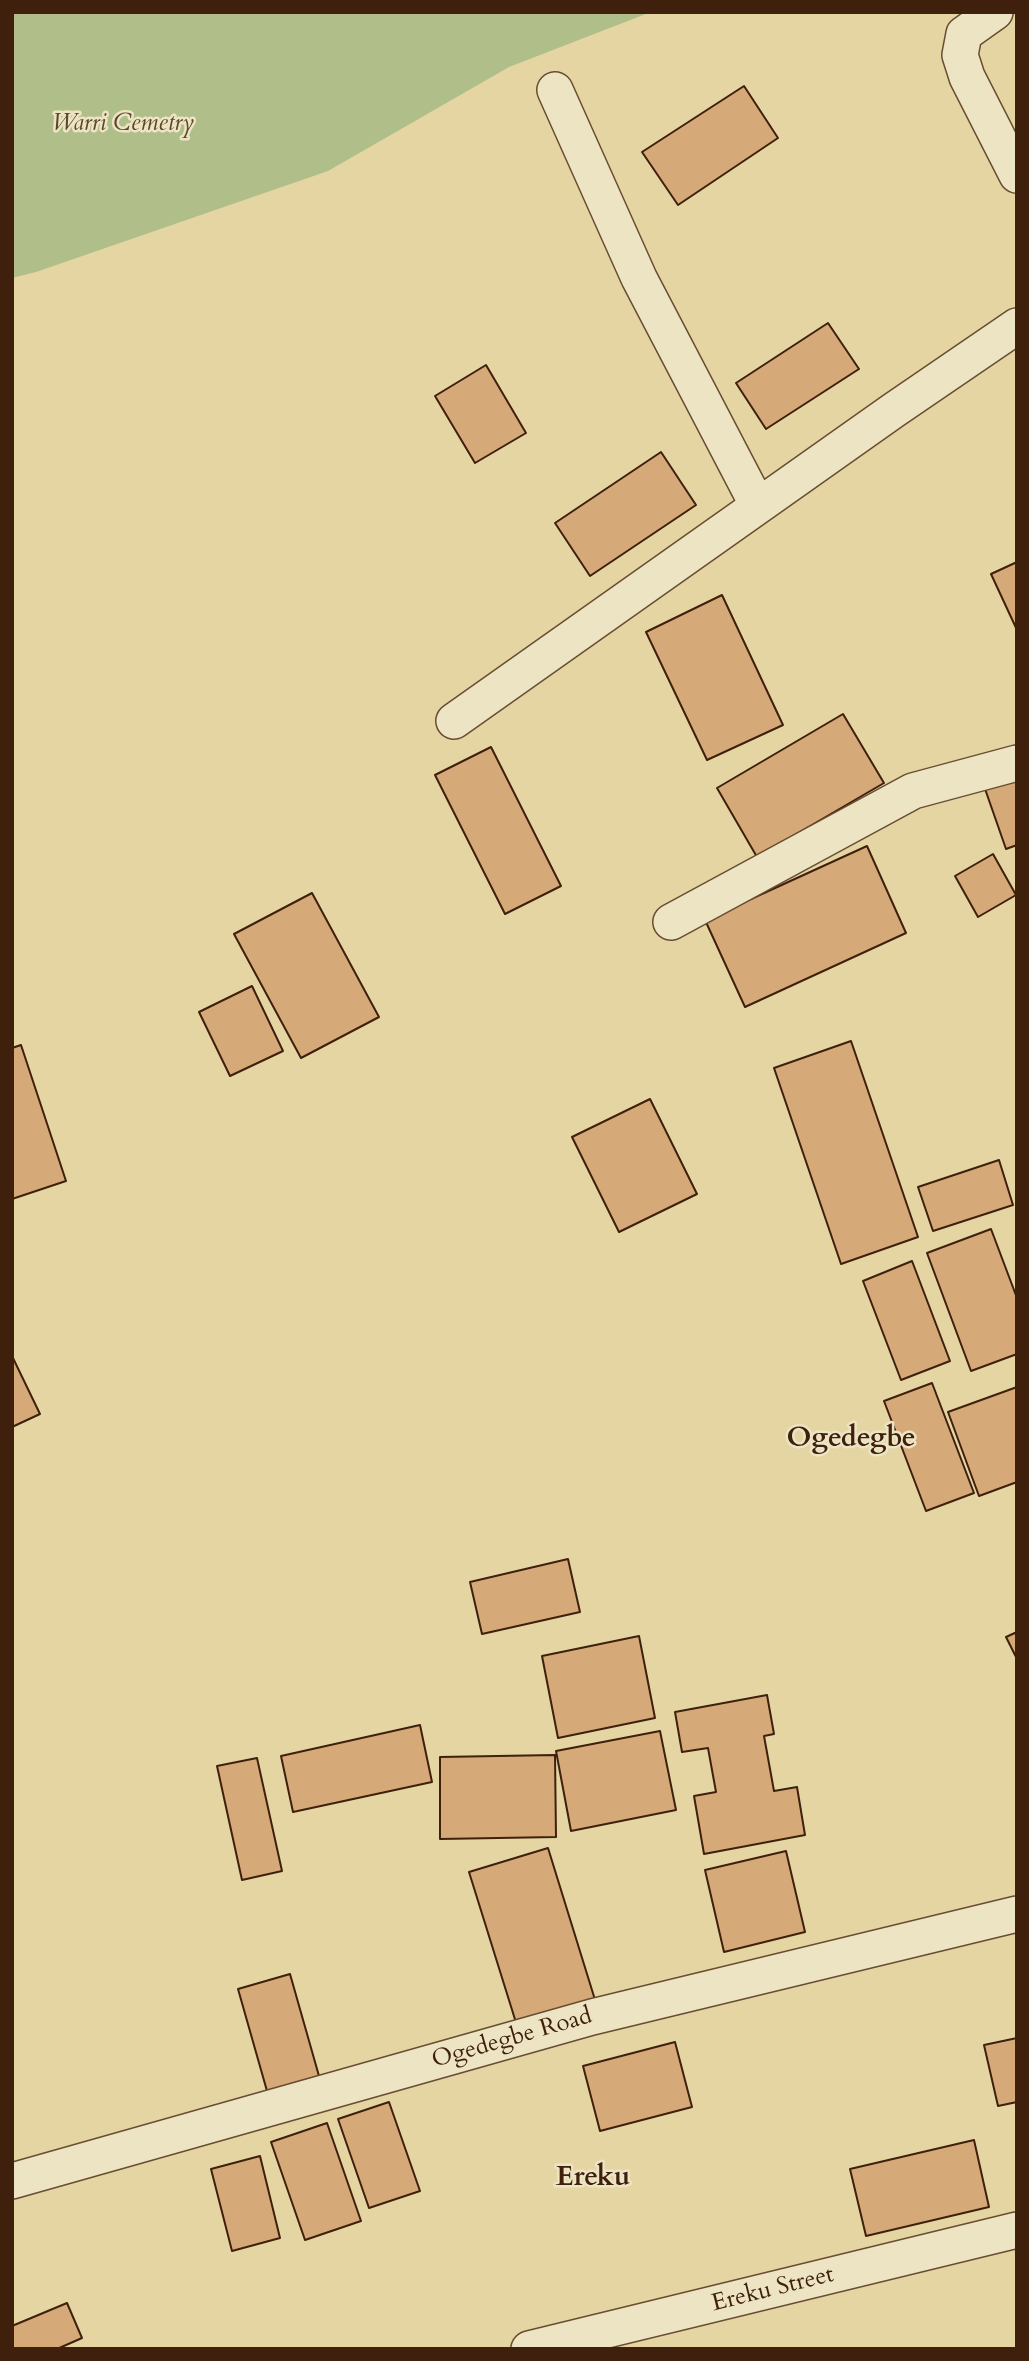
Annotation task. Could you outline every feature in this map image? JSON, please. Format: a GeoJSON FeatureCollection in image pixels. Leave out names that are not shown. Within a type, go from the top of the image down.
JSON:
{"type":"FeatureCollection","features":[{"type":"Feature","properties":{"kind":"street"},"geometry":{"type":"LineString","coordinates":[[995,12],[964,34],[960,55],[967,77],[1017,175]]}},
{"type":"Feature","properties":{"kind":"street"},"geometry":{"type":"LineString","coordinates":[[555,90],[639,278],[758,506]]}},
{"type":"Feature","properties":{"kind":"street"},"geometry":{"type":"LineString","coordinates":[[454,721],[1017,326]]}},
{"type":"Feature","properties":{"kind":"street"},"geometry":{"type":"LineString","coordinates":[[671,922],[913,791],[1017,763]]}},
{"type":"Feature","properties":{"kind":"street","name":"Ogedegbe Road"},"geometry":{"type":"LineString","coordinates":[[12,2181],[592,2017],[1017,1914]]}},
{"type":"Feature","properties":{"kind":"street","name":"Ereku Street"},"geometry":{"type":"LineString","coordinates":[[528,2349],[1017,2230]]}},
{"type":"Feature","properties":{"kind":"green space","name":"Warri Cemetry"},"geometry":{"type":"Polygon","coordinates":[[[12,12],[651,12],[509,67],[328,171],[12,278],[12,12]]]}},
{"type":"Feature","properties":{"kind":"building"},"geometry":{"type":"Polygon","coordinates":[[[744,86],[778,138],[678,205],[642,152],[744,86]]]}},
{"type":"Feature","properties":{"kind":"building"},"geometry":{"type":"Polygon","coordinates":[[[828,323],[859,369],[766,429],[736,383],[828,323]]]}},
{"type":"Feature","properties":{"kind":"building"},"geometry":{"type":"Polygon","coordinates":[[[486,365],[526,433],[475,463],[435,396],[486,365]]]}},
{"type":"Feature","properties":{"kind":"building"},"geometry":{"type":"Polygon","coordinates":[[[661,452],[696,505],[590,576],[555,523],[661,452]]]}},
{"type":"Feature","properties":{"kind":"building"},"geometry":{"type":"Polygon","coordinates":[[[1017,562],[1017,630],[991,574],[1017,562]]]}},
{"type":"Feature","properties":{"kind":"building"},"geometry":{"type":"Polygon","coordinates":[[[722,595],[783,725],[707,760],[646,632],[722,595]]]}},
{"type":"Feature","properties":{"kind":"building"},"geometry":{"type":"Polygon","coordinates":[[[843,714],[884,783],[757,857],[717,788],[843,714]]]}},
{"type":"Feature","properties":{"kind":"building"},"geometry":{"type":"Polygon","coordinates":[[[491,747],[561,886],[505,914],[435,775],[491,747]]]}},
{"type":"Feature","properties":{"kind":"building"},"geometry":{"type":"Polygon","coordinates":[[[1017,774],[1017,845],[1006,849],[984,786],[1017,774]]]}},
{"type":"Feature","properties":{"kind":"building"},"geometry":{"type":"Polygon","coordinates":[[[867,846],[906,933],[745,1007],[705,920],[867,846]]]}},
{"type":"Feature","properties":{"kind":"building"},"geometry":{"type":"Polygon","coordinates":[[[993,854],[1016,895],[978,917],[955,876],[993,854]]]}},
{"type":"Feature","properties":{"kind":"building"},"geometry":{"type":"Polygon","coordinates":[[[312,893],[379,1017],[301,1058],[234,934],[312,893]]]}},
{"type":"Feature","properties":{"kind":"building"},"geometry":{"type":"Polygon","coordinates":[[[252,986],[283,1051],[230,1076],[199,1012],[252,986]]]}},
{"type":"Feature","properties":{"kind":"building"},"geometry":{"type":"Polygon","coordinates":[[[851,1041],[918,1237],[841,1264],[774,1068],[851,1041]]]}},
{"type":"Feature","properties":{"kind":"building"},"geometry":{"type":"Polygon","coordinates":[[[21,1045],[66,1181],[12,1199],[12,1048],[21,1045]]]}},
{"type":"Feature","properties":{"kind":"building"},"geometry":{"type":"Polygon","coordinates":[[[650,1099],[697,1194],[619,1232],[572,1137],[650,1099]]]}},
{"type":"Feature","properties":{"kind":"building"},"geometry":{"type":"Polygon","coordinates":[[[999,1160],[1013,1205],[933,1231],[918,1187],[999,1160]]]}},
{"type":"Feature","properties":{"kind":"building"},"geometry":{"type":"Polygon","coordinates":[[[991,1229],[1017,1298],[1017,1354],[971,1371],[927,1253],[991,1229]]]}},
{"type":"Feature","properties":{"kind":"building"},"geometry":{"type":"Polygon","coordinates":[[[912,1261],[950,1361],[901,1380],[863,1281],[912,1261]]]}},
{"type":"Feature","properties":{"kind":"building"},"geometry":{"type":"Polygon","coordinates":[[[12,1356],[40,1414],[12,1427],[12,1356]]]}},
{"type":"Feature","properties":{"kind":"building"},"geometry":{"type":"Polygon","coordinates":[[[932,1383],[974,1493],[926,1511],[884,1401],[932,1383]]]}},
{"type":"Feature","properties":{"kind":"building"},"geometry":{"type":"Polygon","coordinates":[[[1017,1387],[1017,1482],[979,1496],[948,1412],[1017,1387]]]}},
{"type":"Feature","properties":{"kind":"building"},"geometry":{"type":"Polygon","coordinates":[[[568,1559],[580,1612],[482,1634],[470,1582],[568,1559]]]}},
{"type":"Feature","properties":{"kind":"building"},"geometry":{"type":"Polygon","coordinates":[[[1017,1632],[1017,1659],[1006,1637],[1017,1632]]]}},
{"type":"Feature","properties":{"kind":"building"},"geometry":{"type":"Polygon","coordinates":[[[639,1636],[655,1718],[558,1738],[542,1656],[639,1636]]]}},
{"type":"Feature","properties":{"kind":"building"},"geometry":{"type":"Polygon","coordinates":[[[767,1695],[774,1734],[764,1736],[774,1791],[797,1787],[805,1835],[704,1854],[694,1796],[716,1792],[708,1748],[682,1752],[675,1712],[767,1695]]]}},
{"type":"Feature","properties":{"kind":"building"},"geometry":{"type":"Polygon","coordinates":[[[420,1725],[432,1782],[293,1812],[281,1756],[420,1725]]]}},
{"type":"Feature","properties":{"kind":"building"},"geometry":{"type":"Polygon","coordinates":[[[660,1731],[676,1810],[571,1831],[556,1751],[660,1731]]]}},
{"type":"Feature","properties":{"kind":"building"},"geometry":{"type":"Polygon","coordinates":[[[555,1755],[556,1837],[440,1839],[440,1757],[555,1755]]]}},
{"type":"Feature","properties":{"kind":"building"},"geometry":{"type":"Polygon","coordinates":[[[257,1758],[282,1871],[242,1880],[217,1766],[257,1758]]]}},
{"type":"Feature","properties":{"kind":"building"},"geometry":{"type":"Polygon","coordinates":[[[548,1848],[596,2003],[518,2029],[469,1872],[548,1848]]]}},
{"type":"Feature","properties":{"kind":"building"},"geometry":{"type":"Polygon","coordinates":[[[786,1851],[805,1932],[724,1952],[705,1870],[786,1851]]]}},
{"type":"Feature","properties":{"kind":"building"},"geometry":{"type":"Polygon","coordinates":[[[290,1974],[319,2076],[267,2091],[238,1989],[290,1974]]]}},
{"type":"Feature","properties":{"kind":"building"},"geometry":{"type":"Polygon","coordinates":[[[1017,2038],[1017,2102],[998,2106],[984,2045],[1017,2038]]]}},
{"type":"Feature","properties":{"kind":"building"},"geometry":{"type":"Polygon","coordinates":[[[675,2042],[692,2107],[600,2131],[583,2066],[675,2042]]]}},
{"type":"Feature","properties":{"kind":"building"},"geometry":{"type":"Polygon","coordinates":[[[389,2102],[420,2191],[369,2208],[338,2119],[389,2102]]]}},
{"type":"Feature","properties":{"kind":"building"},"geometry":{"type":"Polygon","coordinates":[[[327,2123],[361,2221],[305,2240],[271,2142],[327,2123]]]}},
{"type":"Feature","properties":{"kind":"building"},"geometry":{"type":"Polygon","coordinates":[[[974,2140],[989,2207],[866,2236],[850,2169],[974,2140]]]}},
{"type":"Feature","properties":{"kind":"building"},"geometry":{"type":"Polygon","coordinates":[[[260,2156],[280,2238],[232,2251],[211,2169],[260,2156]]]}},
{"type":"Feature","properties":{"kind":"building"},"geometry":{"type":"Polygon","coordinates":[[[67,2303],[82,2338],[57,2349],[12,2349],[12,2326],[67,2303]]]}},
{"type":"Feature","properties":{"kind":"district","name":"Ogedegbe"},"geometry":{"type":"Point","coordinates":[851,1440]}},
{"type":"Feature","properties":{"kind":"district","name":"Ereku"},"geometry":{"type":"Point","coordinates":[593,2179]}}]}
